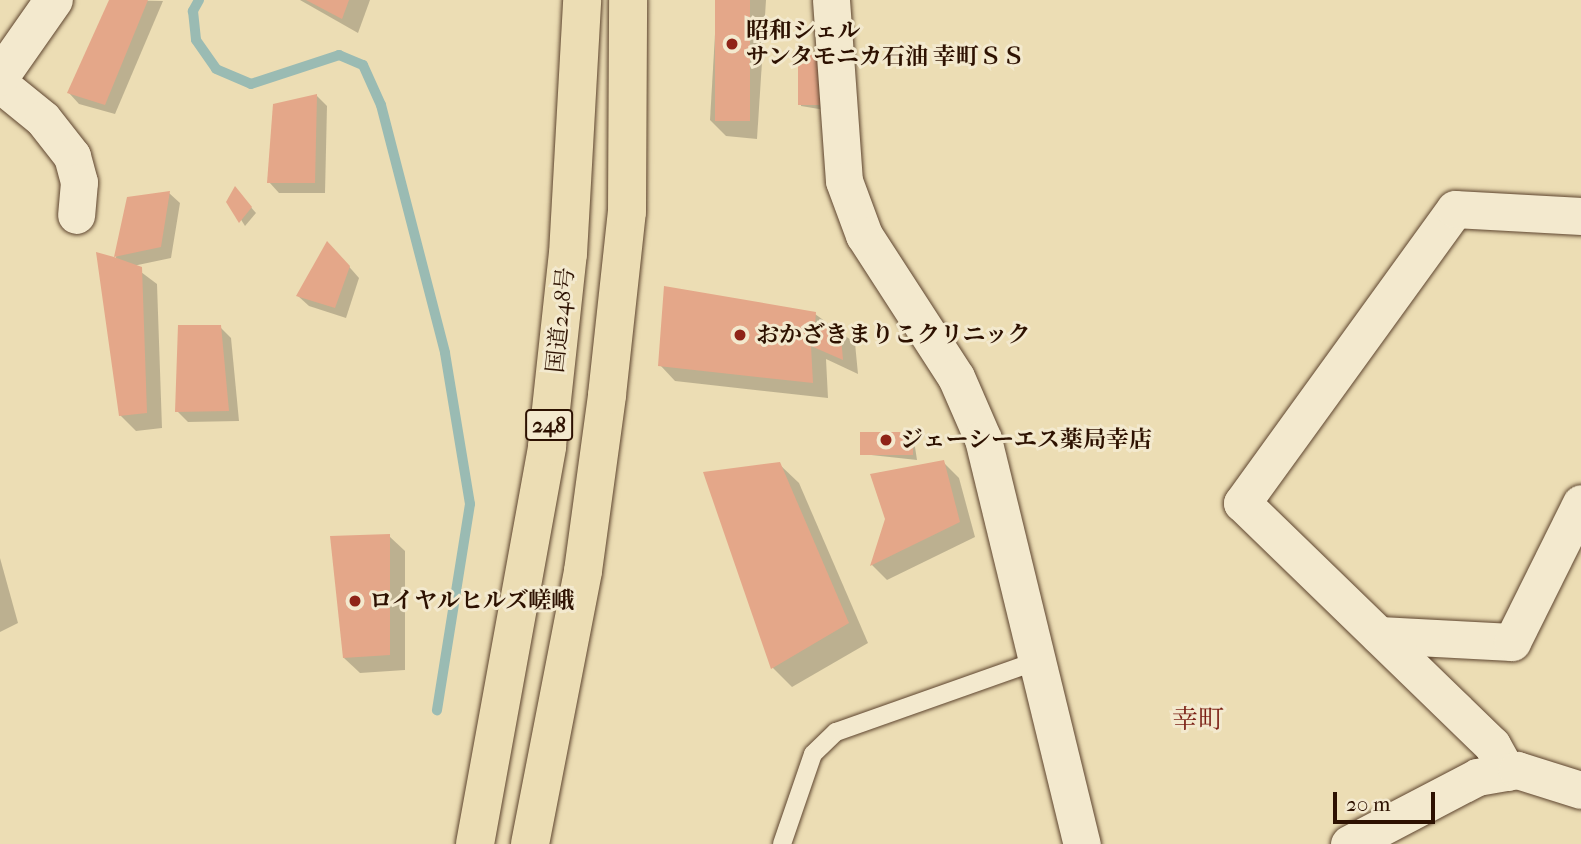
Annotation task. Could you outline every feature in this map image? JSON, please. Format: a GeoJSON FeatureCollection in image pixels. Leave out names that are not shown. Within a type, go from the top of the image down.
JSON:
{"type":"FeatureCollection","features":[{"type":"Feature","properties":{"kind":"highway","name":"国道248号"},"geometry":{"type":"LineString","coordinates":[[475,844],[547,446],[568,254],[582,0]]}},
{"type":"Feature","properties":{"kind":"highway","name":"248"},"geometry":{"type":"LineString","coordinates":[[530,844],[583,571],[608,382],[627,212],[628,0]]}},
{"type":"Feature","properties":{"kind":"street"},"geometry":{"type":"LineString","coordinates":[[0,77],[54,0]]}},
{"type":"Feature","properties":{"kind":"street"},"geometry":{"type":"LineString","coordinates":[[831,0],[844,181],[864,235],[956,377],[983,439],[1082,844]]}},
{"type":"Feature","properties":{"kind":"street"},"geometry":{"type":"LineString","coordinates":[[0,84],[43,119],[72,156],[79,182],[76,215]]}},
{"type":"Feature","properties":{"kind":"street"},"geometry":{"type":"LineString","coordinates":[[1507,772],[1492,745],[1242,503],[1455,209],[1581,216]]}},
{"type":"Feature","properties":{"kind":"street"},"geometry":{"type":"LineString","coordinates":[[1379,635],[1512,642],[1581,503]]}},
{"type":"Feature","properties":{"kind":"street"},"geometry":{"type":"LineString","coordinates":[[1349,844],[1477,777],[1507,772],[1581,790]]}},
{"type":"Feature","properties":{"kind":"lane"},"geometry":{"type":"LineString","coordinates":[[782,844],[813,754],[836,732],[1037,662]]}},
{"type":"Feature","properties":{"kind":"building"},"geometry":{"type":"Polygon","coordinates":[[[109,0],[148,0],[105,105],[67,93],[109,0]]]}},
{"type":"Feature","properties":{"kind":"building"},"geometry":{"type":"Polygon","coordinates":[[[306,0],[349,0],[342,19],[306,0]]]}},
{"type":"Feature","properties":{"kind":"building"},"geometry":{"type":"Polygon","coordinates":[[[715,0],[750,0],[750,121],[715,121],[715,0]]]}},
{"type":"Feature","properties":{"kind":"building"},"geometry":{"type":"Polygon","coordinates":[[[798,55],[821,55],[821,105],[798,105],[798,55]]]}},
{"type":"Feature","properties":{"kind":"building"},"geometry":{"type":"Polygon","coordinates":[[[317,94],[315,183],[267,183],[273,104],[317,94]]]}},
{"type":"Feature","properties":{"kind":"building"},"geometry":{"type":"Polygon","coordinates":[[[235,186],[252,207],[239,223],[226,202],[235,186]]]}},
{"type":"Feature","properties":{"kind":"building"},"geometry":{"type":"Polygon","coordinates":[[[170,191],[161,247],[114,257],[127,197],[170,191]]]}},
{"type":"Feature","properties":{"kind":"building"},"geometry":{"type":"Polygon","coordinates":[[[327,241],[350,266],[335,308],[296,296],[327,241]]]}},
{"type":"Feature","properties":{"kind":"building"},"geometry":{"type":"Polygon","coordinates":[[[96,252],[142,267],[147,413],[119,416],[96,252]]]}},
{"type":"Feature","properties":{"kind":"building"},"geometry":{"type":"Polygon","coordinates":[[[664,286],[816,312],[815,325],[840,325],[843,360],[811,346],[813,383],[658,366],[664,286]]]}},
{"type":"Feature","properties":{"kind":"building"},"geometry":{"type":"Polygon","coordinates":[[[178,325],[221,325],[229,411],[175,412],[178,325]]]}},
{"type":"Feature","properties":{"kind":"building"},"geometry":{"type":"Polygon","coordinates":[[[860,432],[913,432],[913,455],[860,455],[860,432]]]}},
{"type":"Feature","properties":{"kind":"building"},"geometry":{"type":"Polygon","coordinates":[[[944,460],[960,522],[870,566],[885,519],[870,474],[944,460]]]}},
{"type":"Feature","properties":{"kind":"building"},"geometry":{"type":"Polygon","coordinates":[[[780,462],[849,623],[771,669],[703,472],[780,462]]]}},
{"type":"Feature","properties":{"kind":"building"},"geometry":{"type":"Polygon","coordinates":[[[390,534],[390,655],[343,658],[330,536],[390,534]]]}},
{"type":"Feature","properties":{"kind":"waterway"},"geometry":{"type":"LineString","coordinates":[[199,0],[193,11],[196,40],[216,69],[251,84],[339,55],[363,65],[381,105],[445,353],[470,504],[437,710]]}},
{"type":"Feature","properties":{"kind":"place","name":"昭和シェル サンタモニカ石油 幸町ＳＳ"},"geometry":{"type":"Point","coordinates":[732,44]}},
{"type":"Feature","properties":{"kind":"place","name":"おかざきまりこクリニック"},"geometry":{"type":"Point","coordinates":[740,335]}},
{"type":"Feature","properties":{"kind":"place","name":"ジェーシーエス薬局幸店"},"geometry":{"type":"Point","coordinates":[886,440]}},
{"type":"Feature","properties":{"kind":"place","name":"ロイヤルヒルズ嵯峨"},"geometry":{"type":"Point","coordinates":[355,601]}},
{"type":"Feature","properties":{"kind":"district","name":"幸町"},"geometry":{"type":"Point","coordinates":[1198,720]}}]}
